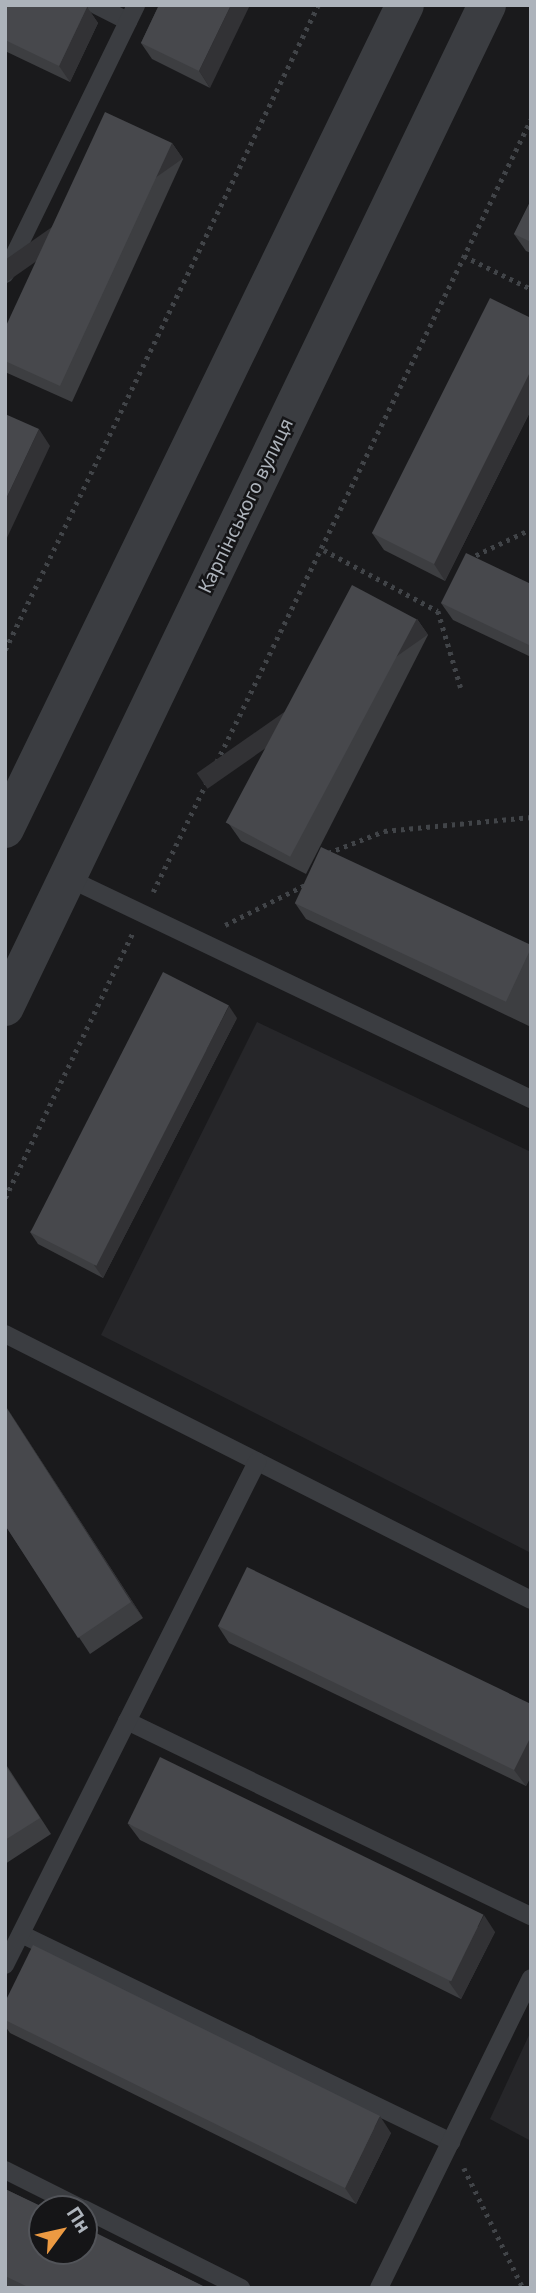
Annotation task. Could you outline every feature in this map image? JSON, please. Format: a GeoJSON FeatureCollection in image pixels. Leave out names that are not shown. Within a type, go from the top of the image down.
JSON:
{"type":"FeatureCollection","features":[{"type":"Feature","properties":{"kind":"street"},"geometry":{"type":"LineString","coordinates":[[5,830],[405,5]]}},
{"type":"Feature","properties":{"kind":"street","name":"Карпінського вулиця"},"geometry":{"type":"LineString","coordinates":[[5,1007],[487,5]]}},
{"type":"Feature","properties":{"kind":"lane"},"geometry":{"type":"LineString","coordinates":[[5,274],[132,13],[96,5]]}},
{"type":"Feature","properties":{"kind":"lane"},"geometry":{"type":"LineString","coordinates":[[68,878],[531,1099]]}},
{"type":"Feature","properties":{"kind":"lane"},"geometry":{"type":"LineString","coordinates":[[5,1334],[531,1600]]}},
{"type":"Feature","properties":{"kind":"lane"},"geometry":{"type":"LineString","coordinates":[[5,1965],[257,1462]]}},
{"type":"Feature","properties":{"kind":"lane"},"geometry":{"type":"LineString","coordinates":[[127,1721],[531,1916]]}},
{"type":"Feature","properties":{"kind":"lane"},"geometry":{"type":"LineString","coordinates":[[21,1934],[452,2142]]}},
{"type":"Feature","properties":{"kind":"lane"},"geometry":{"type":"LineString","coordinates":[[379,2288],[531,1978]]}},
{"type":"Feature","properties":{"kind":"lane"},"geometry":{"type":"LineString","coordinates":[[5,2170],[56,2195]]}},
{"type":"Feature","properties":{"kind":"lane"},"geometry":{"type":"LineString","coordinates":[[98,2216],[241,2288]]}},
{"type":"Feature","properties":{"kind":"path"},"geometry":{"type":"LineString","coordinates":[[5,650],[318,5]]}},
{"type":"Feature","properties":{"kind":"path"},"geometry":{"type":"LineString","coordinates":[[5,1198],[142,914],[324,550],[531,119]]}},
{"type":"Feature","properties":{"kind":"path"},"geometry":{"type":"LineString","coordinates":[[464,256],[531,289]]}},
{"type":"Feature","properties":{"kind":"path"},"geometry":{"type":"LineString","coordinates":[[463,569],[469,558],[529,530]]}},
{"type":"Feature","properties":{"kind":"path"},"geometry":{"type":"LineString","coordinates":[[324,550],[438,611],[461,688]]}},
{"type":"Feature","properties":{"kind":"path"},"geometry":{"type":"LineString","coordinates":[[438,611],[444,600]]}},
{"type":"Feature","properties":{"kind":"path"},"geometry":{"type":"LineString","coordinates":[[323,862],[329,851],[384,831],[531,817]]}},
{"type":"Feature","properties":{"kind":"path"},"geometry":{"type":"LineString","coordinates":[[196,939],[310,883]]}},
{"type":"Feature","properties":{"kind":"path"},"geometry":{"type":"LineString","coordinates":[[452,2142],[523,2288]]}},
{"type":"Feature","properties":{"kind":"shaded area"},"geometry":{"type":"Polygon","coordinates":[[[257,1022],[531,1152],[531,1553],[101,1335],[257,1022]]]}},
{"type":"Feature","properties":{"kind":"shaded area"},"geometry":{"type":"Polygon","coordinates":[[[531,2031],[531,2141],[490,2119],[531,2031]]]}},
{"type":"Feature","properties":{"kind":"building"},"geometry":{"type":"Polygon","coordinates":[[[5,5],[87,7],[59,66],[5,40],[5,5]]]}},
{"type":"Feature","properties":{"kind":"building"},"geometry":{"type":"Polygon","coordinates":[[[159,5],[231,5],[199,71],[141,43],[159,5]]]}},
{"type":"Feature","properties":{"kind":"building"},"geometry":{"type":"Polygon","coordinates":[[[105,112],[172,143],[60,386],[5,361],[5,328],[105,112]]]}},
{"type":"Feature","properties":{"kind":"building"},"geometry":{"type":"Polygon","coordinates":[[[531,200],[531,242],[514,234],[531,200]]]}},
{"type":"Feature","properties":{"kind":"building"},"geometry":{"type":"Polygon","coordinates":[[[490,298],[531,318],[531,370],[434,564],[372,533],[490,298]]]}},
{"type":"Feature","properties":{"kind":"building"},"geometry":{"type":"Polygon","coordinates":[[[5,414],[39,429],[5,501],[5,414]]]}},
{"type":"Feature","properties":{"kind":"building"},"geometry":{"type":"Polygon","coordinates":[[[466,553],[531,584],[531,646],[441,603],[466,553]]]}},
{"type":"Feature","properties":{"kind":"building"},"geometry":{"type":"Polygon","coordinates":[[[352,585],[416,619],[290,857],[226,823],[352,585]]]}},
{"type":"Feature","properties":{"kind":"building"},"geometry":{"type":"Polygon","coordinates":[[[321,847],[531,945],[506,1002],[295,903],[321,847]]]}},
{"type":"Feature","properties":{"kind":"building"},"geometry":{"type":"Polygon","coordinates":[[[163,972],[229,1006],[96,1266],[30,1232],[163,972]]]}},
{"type":"Feature","properties":{"kind":"building"},"geometry":{"type":"Polygon","coordinates":[[[5,1406],[131,1602],[78,1638],[5,1525],[5,1406]]]}},
{"type":"Feature","properties":{"kind":"building"},"geometry":{"type":"Polygon","coordinates":[[[247,1567],[531,1704],[531,1736],[514,1770],[218,1626],[247,1567]]]}},
{"type":"Feature","properties":{"kind":"building"},"geometry":{"type":"Polygon","coordinates":[[[160,1757],[484,1915],[451,1981],[128,1824],[160,1757]]]}},
{"type":"Feature","properties":{"kind":"building"},"geometry":{"type":"Polygon","coordinates":[[[5,1765],[40,1818],[5,1840],[5,1765]]]}},
{"type":"Feature","properties":{"kind":"building"},"geometry":{"type":"Polygon","coordinates":[[[33,1945],[380,2116],[345,2188],[5,2020],[5,2002],[33,1945]]]}},
{"type":"Feature","properties":{"kind":"building"},"geometry":{"type":"Polygon","coordinates":[[[5,2189],[28,2200],[28,2265],[98,2265],[98,2234],[207,2288],[30,2288],[5,2276],[5,2189]]]}}]}
